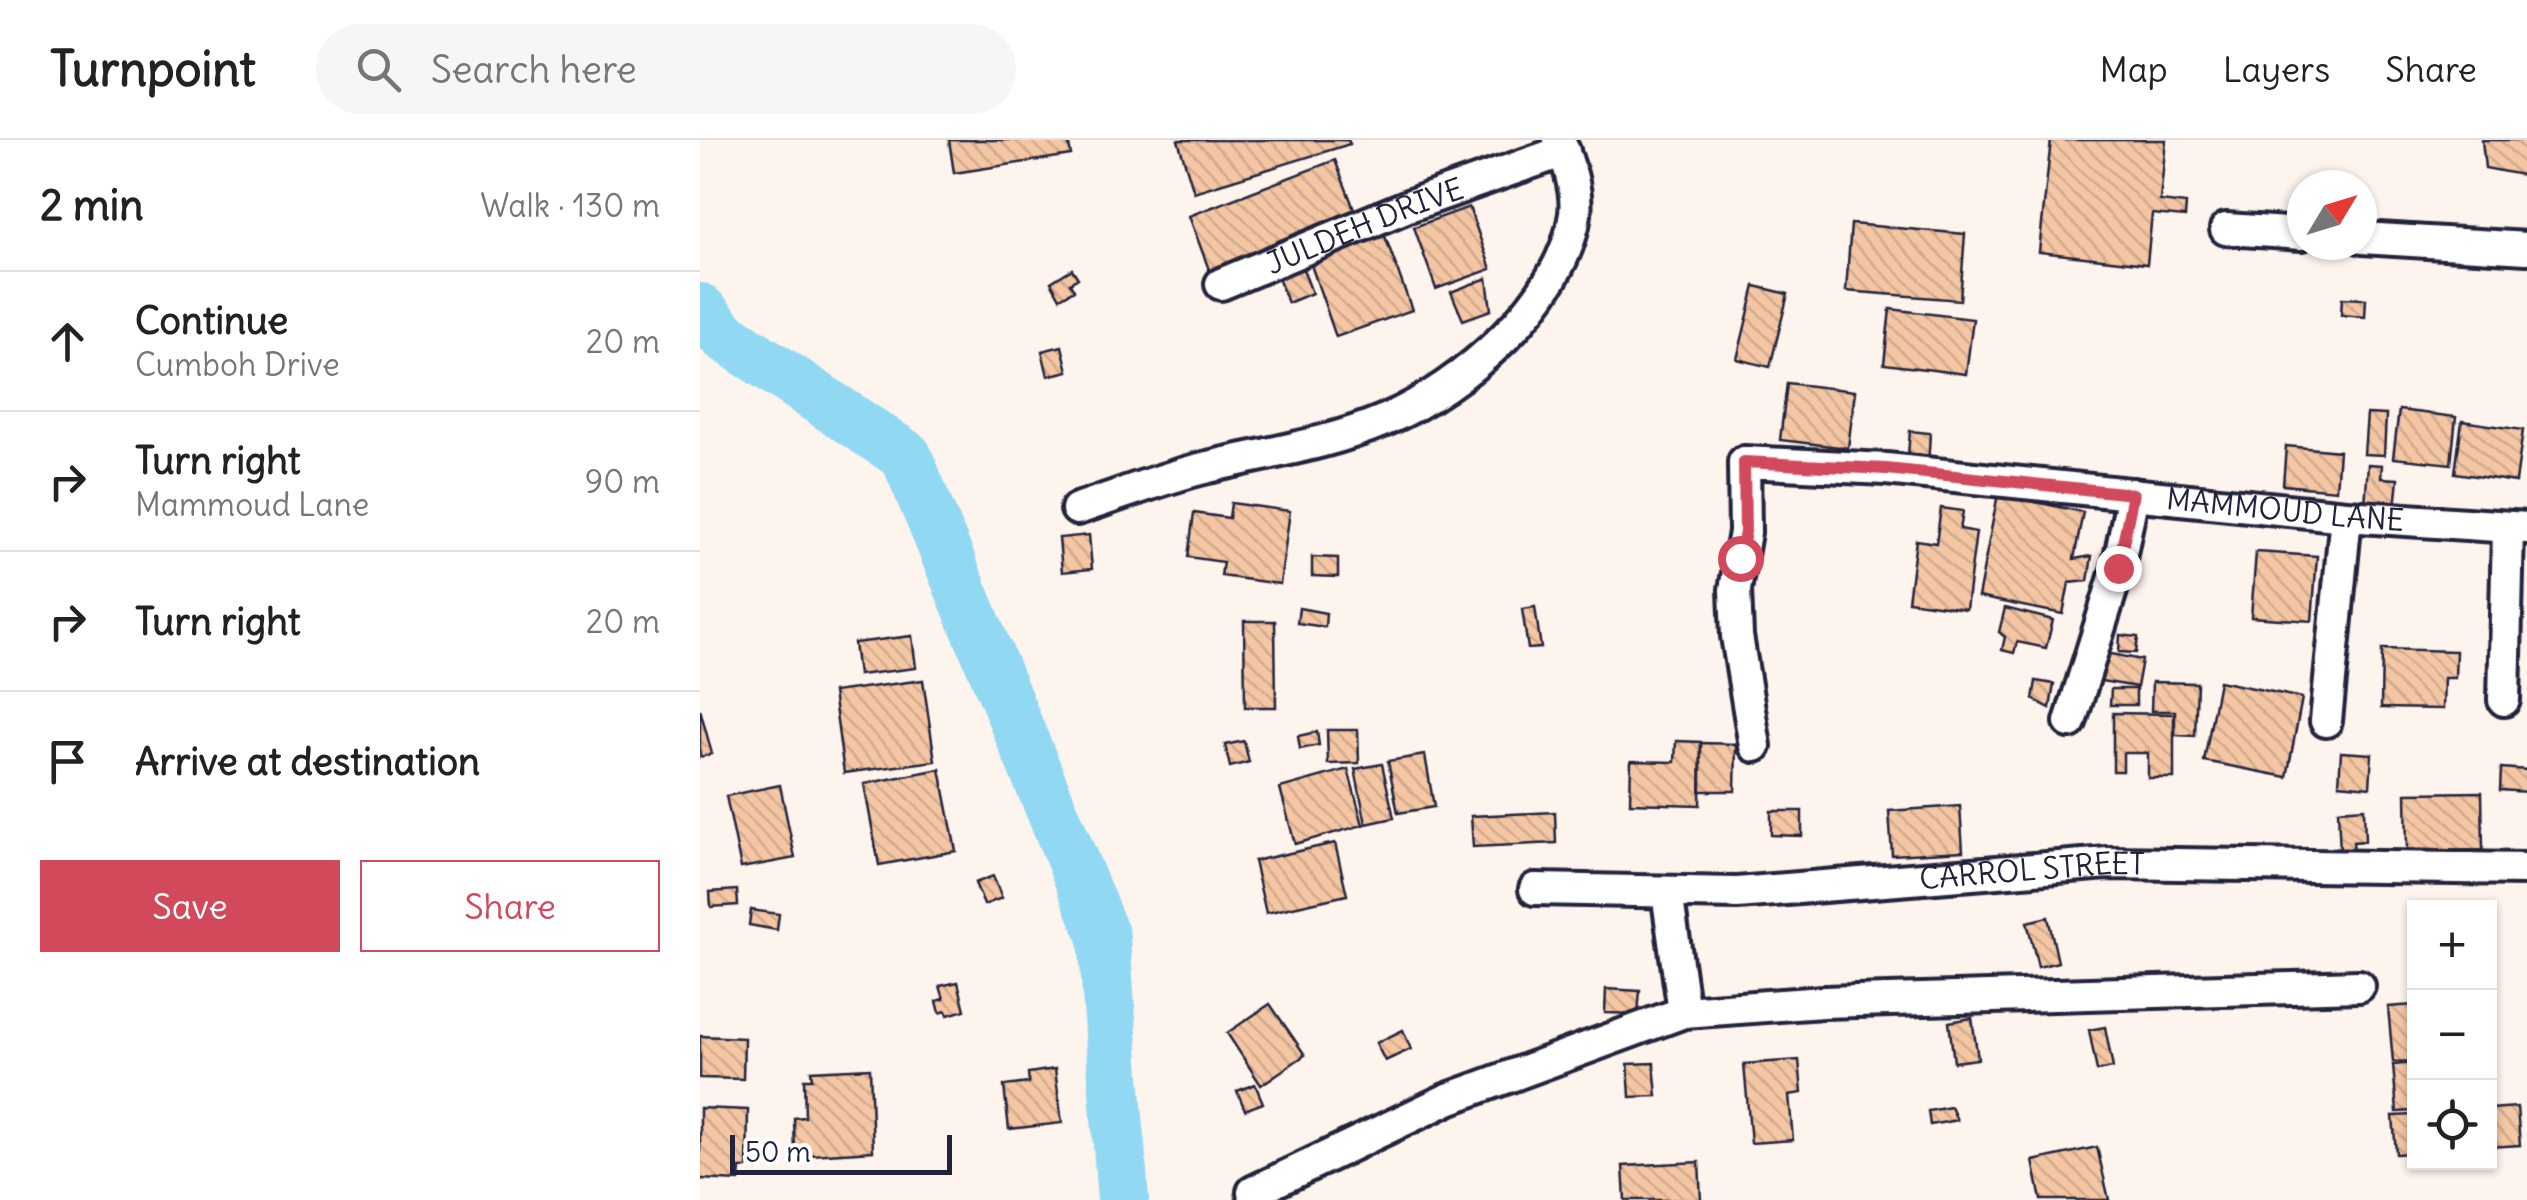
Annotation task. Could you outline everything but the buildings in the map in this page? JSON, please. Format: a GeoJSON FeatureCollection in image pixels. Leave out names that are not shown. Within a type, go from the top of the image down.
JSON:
{"type":"FeatureCollection","features":[{"type":"Feature","properties":{"kind":"street"},"geometry":{"type":"LineString","coordinates":[[1078,508],[1203,468],[1296,448],[1386,420],[1444,387],[1500,344],[1556,271],[1575,216],[1575,193],[1561,146]]}},
{"type":"Feature","properties":{"kind":"street","name":"JULDEH DRIVE"},"geometry":{"type":"LineString","coordinates":[[1221,284],[1561,146]]}},
{"type":"Feature","properties":{"kind":"street"},"geometry":{"type":"LineString","coordinates":[[2226,229],[2287,233]]}},
{"type":"Feature","properties":{"kind":"street"},"geometry":{"type":"LineString","coordinates":[[2377,239],[2527,248]]}},
{"type":"Feature","properties":{"kind":"street","name":"MAMMOUD LANE"},"geometry":{"type":"LineString","coordinates":[[1755,746],[1737,636],[1736,590],[1745,532],[1744,462],[1886,469],[2346,516],[2518,528]]}},
{"type":"Feature","properties":{"kind":"street"},"geometry":{"type":"LineString","coordinates":[[2070,722],[2118,568],[2133,494]]}},
{"type":"Feature","properties":{"kind":"street"},"geometry":{"type":"LineString","coordinates":[[2326,722],[2346,516]]}},
{"type":"Feature","properties":{"kind":"street"},"geometry":{"type":"LineString","coordinates":[[2504,700],[2518,528]]}},
{"type":"Feature","properties":{"kind":"street","name":"CARROL STREET"},"geometry":{"type":"LineString","coordinates":[[1535,889],[1737,893],[2108,863],[2527,869]]}},
{"type":"Feature","properties":{"kind":"street"},"geometry":{"type":"LineString","coordinates":[[1667,892],[1684,1012]]}},
{"type":"Feature","properties":{"kind":"street"},"geometry":{"type":"LineString","coordinates":[[1253,1192],[1448,1099],[1684,1012],[1823,1002],[2358,986]]}},
{"type":"Feature","properties":{"kind":"waterway"},"geometry":{"type":"LineString","coordinates":[[700,309],[723,335],[906,456],[1104,937],[1123,1200]]}},
{"type":"Feature","properties":{"kind":"route"},"geometry":{"type":"LineString","coordinates":[[1740,558],[1745,532],[1744,462],[1886,469],[2133,494],[2118,568]]}}]}
